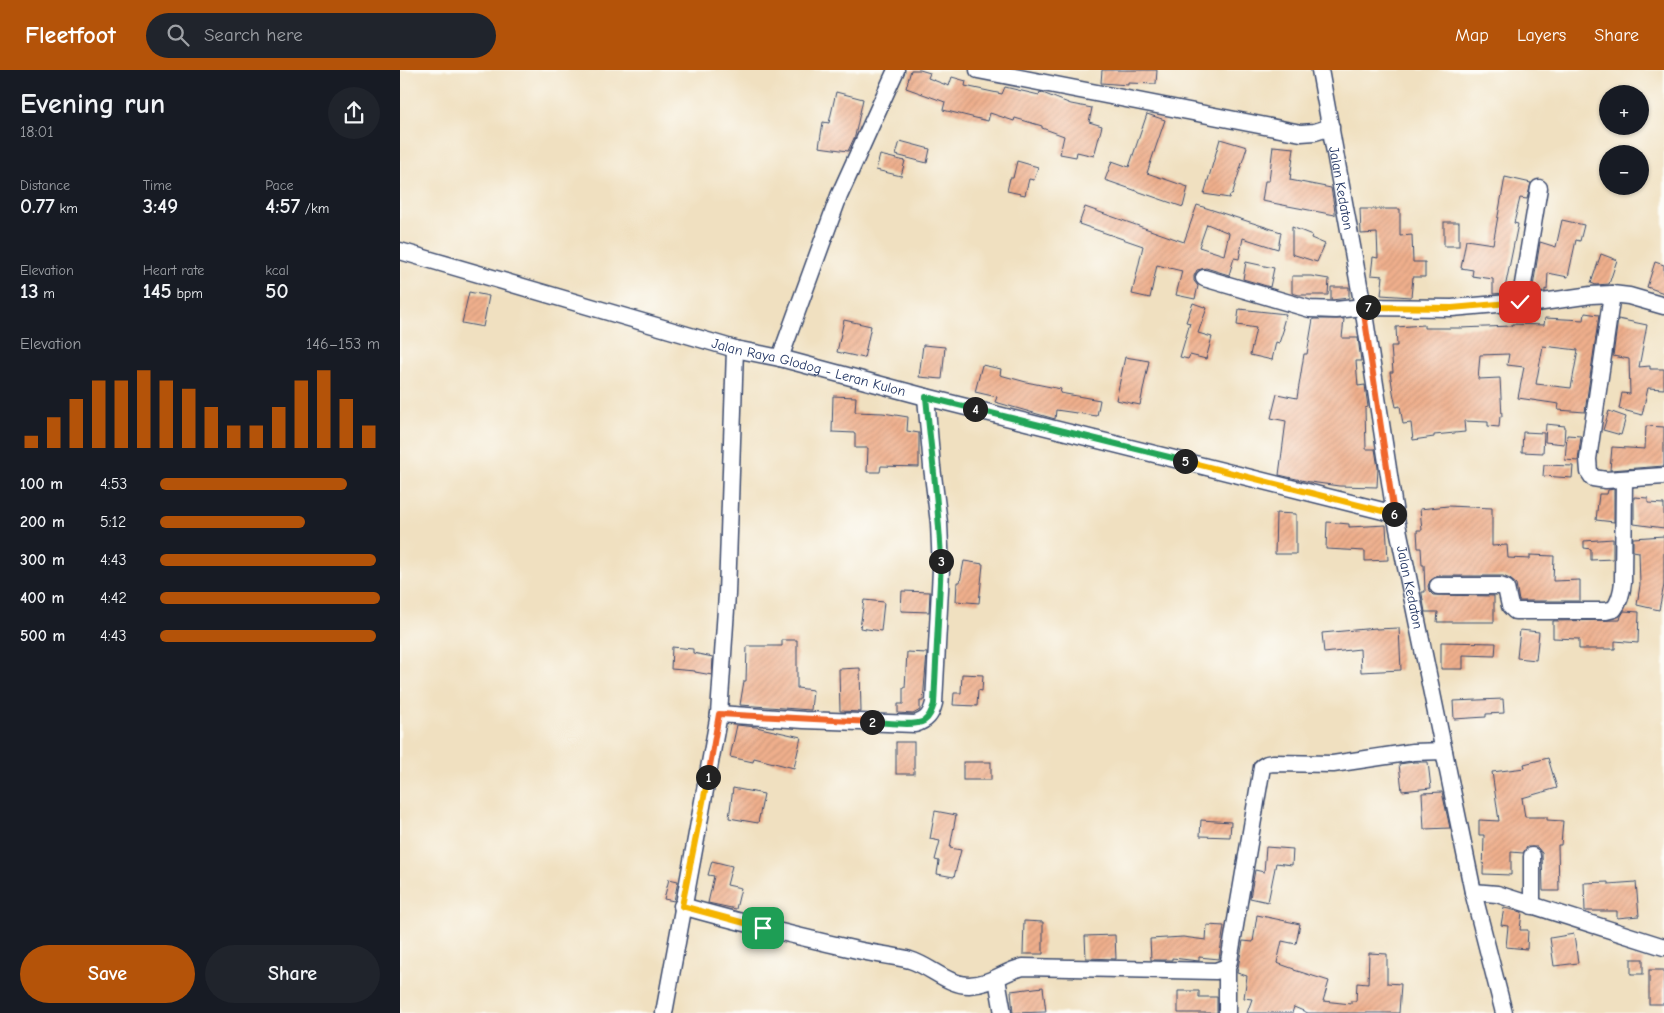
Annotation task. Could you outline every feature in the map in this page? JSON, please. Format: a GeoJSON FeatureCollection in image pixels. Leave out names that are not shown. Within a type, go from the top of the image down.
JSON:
{"type":"FeatureCollection","features":[{"type":"Feature","properties":{"kind":"street"},"geometry":{"type":"LineString","coordinates":[[780,358],[839,196],[896,70]]}},
{"type":"Feature","properties":{"kind":"street"},"geometry":{"type":"LineString","coordinates":[[978,70],[1301,133],[1315,132],[1331,127]]}},
{"type":"Feature","properties":{"kind":"street","name":"Jalan Kedaton"},"geometry":{"type":"LineString","coordinates":[[1320,70],[1363,307],[1395,514],[1473,892],[1504,1013]]}},
{"type":"Feature","properties":{"kind":"street"},"geometry":{"type":"LineString","coordinates":[[1520,302],[1539,188]]}},
{"type":"Feature","properties":{"kind":"street","name":"Jalan Raya Glodog - Leran Kulon"},"geometry":{"type":"LineString","coordinates":[[400,251],[735,349],[780,358],[926,397],[1395,514]]}},
{"type":"Feature","properties":{"kind":"street"},"geometry":{"type":"LineString","coordinates":[[1204,278],[1310,309],[1336,310],[1363,307],[1452,308],[1612,294],[1629,296],[1664,306]]}},
{"type":"Feature","properties":{"kind":"street"},"geometry":{"type":"LineString","coordinates":[[1612,294],[1588,459],[1589,472],[1593,478],[1606,480],[1664,476]]}},
{"type":"Feature","properties":{"kind":"street"},"geometry":{"type":"LineString","coordinates":[[664,1013],[682,906],[699,827],[719,714],[726,594],[735,349]]}},
{"type":"Feature","properties":{"kind":"street"},"geometry":{"type":"LineString","coordinates":[[719,714],[804,720],[915,724],[925,721],[931,713],[934,704],[941,570],[939,523],[926,397]]}},
{"type":"Feature","properties":{"kind":"street"},"geometry":{"type":"LineString","coordinates":[[1438,586],[1500,586],[1506,588],[1510,606],[1515,611],[1606,611],[1614,609],[1622,593],[1623,582],[1624,479]]}},
{"type":"Feature","properties":{"kind":"street"},"geometry":{"type":"LineString","coordinates":[[1228,1013],[1227,967],[1262,767],[1273,763],[1333,764],[1413,752],[1444,751]]}},
{"type":"Feature","properties":{"kind":"street"},"geometry":{"type":"LineString","coordinates":[[1532,856],[1532,906]]}},
{"type":"Feature","properties":{"kind":"street"},"geometry":{"type":"LineString","coordinates":[[1473,892],[1497,894],[1664,948]]}},
{"type":"Feature","properties":{"kind":"street"},"geometry":{"type":"LineString","coordinates":[[682,906],[763,928],[910,960],[957,983],[969,985],[997,979],[1012,970],[1023,967],[1216,971],[1227,967]]}},
{"type":"Feature","properties":{"kind":"street"},"geometry":{"type":"LineString","coordinates":[[997,979],[1003,1013]]}},
{"type":"Feature","properties":{"kind":"building"},"geometry":{"type":"Polygon","coordinates":[[[911,70],[930,73],[928,78],[949,86],[952,77],[966,81],[965,86],[1002,94],[1005,87],[1039,95],[1040,92],[1071,104],[1092,108],[1089,122],[1102,126],[1094,156],[1077,152],[1076,157],[1060,154],[1064,136],[1042,128],[1042,126],[1015,118],[1014,121],[990,113],[988,121],[943,110],[945,102],[906,88],[911,70]]]}},
{"type":"Feature","properties":{"kind":"building"},"geometry":{"type":"Polygon","coordinates":[[[1102,70],[1157,70],[1156,84],[1128,83],[1128,85],[1101,83],[1102,70]]]}},
{"type":"Feature","properties":{"kind":"building"},"geometry":{"type":"Polygon","coordinates":[[[836,92],[863,99],[855,136],[848,151],[819,147],[823,122],[829,123],[836,92]]]}},
{"type":"Feature","properties":{"kind":"building"},"geometry":{"type":"Polygon","coordinates":[[[1147,114],[1165,120],[1147,173],[1188,187],[1183,207],[1105,180],[1112,161],[1129,167],[1147,114]]]}},
{"type":"Feature","properties":{"kind":"building"},"geometry":{"type":"Polygon","coordinates":[[[1220,139],[1247,147],[1232,195],[1229,198],[1204,194],[1220,139]]]}},
{"type":"Feature","properties":{"kind":"building"},"geometry":{"type":"Polygon","coordinates":[[[900,141],[930,149],[927,163],[896,155],[900,141]]]}},
{"type":"Feature","properties":{"kind":"building"},"geometry":{"type":"Polygon","coordinates":[[[1273,146],[1294,148],[1290,180],[1331,188],[1335,215],[1262,201],[1265,181],[1269,181],[1273,146]]]}},
{"type":"Feature","properties":{"kind":"building"},"geometry":{"type":"Polygon","coordinates":[[[880,155],[905,161],[901,176],[876,170],[880,155]]]}},
{"type":"Feature","properties":{"kind":"building"},"geometry":{"type":"Polygon","coordinates":[[[1017,161],[1038,167],[1034,180],[1029,179],[1025,195],[1007,191],[1010,178],[1013,178],[1017,161]]]}},
{"type":"Feature","properties":{"kind":"building"},"geometry":{"type":"Polygon","coordinates":[[[1505,177],[1531,183],[1527,199],[1520,198],[1514,223],[1518,224],[1504,293],[1493,294],[1493,279],[1472,276],[1473,270],[1461,268],[1466,240],[1493,244],[1505,177]]]}},
{"type":"Feature","properties":{"kind":"building"},"geometry":{"type":"Polygon","coordinates":[[[1197,205],[1281,232],[1278,249],[1243,238],[1239,259],[1234,258],[1229,275],[1206,268],[1197,270],[1194,276],[1194,281],[1198,286],[1195,299],[1176,295],[1182,271],[1157,265],[1150,298],[1132,294],[1143,246],[1079,224],[1085,207],[1184,242],[1197,205]],[[1207,224],[1199,247],[1224,255],[1229,233],[1207,224]]]}},
{"type":"Feature","properties":{"kind":"building"},"geometry":{"type":"Polygon","coordinates":[[[1360,209],[1400,209],[1400,236],[1412,235],[1413,262],[1425,262],[1425,277],[1413,277],[1411,297],[1381,295],[1383,276],[1371,275],[1373,257],[1378,258],[1377,233],[1361,234],[1360,209]]]}},
{"type":"Feature","properties":{"kind":"building"},"geometry":{"type":"Polygon","coordinates":[[[1562,220],[1584,225],[1580,241],[1576,240],[1568,277],[1548,273],[1547,290],[1545,289],[1545,292],[1532,293],[1540,242],[1556,247],[1562,220]]]}},
{"type":"Feature","properties":{"kind":"building"},"geometry":{"type":"Polygon","coordinates":[[[1444,222],[1459,222],[1459,246],[1444,246],[1444,222]]]}},
{"type":"Feature","properties":{"kind":"building"},"geometry":{"type":"Polygon","coordinates":[[[1292,227],[1312,235],[1311,238],[1325,244],[1317,262],[1292,254],[1292,227]]]}},
{"type":"Feature","properties":{"kind":"building"},"geometry":{"type":"Polygon","coordinates":[[[1601,254],[1617,260],[1609,284],[1596,285],[1591,283],[1601,254]]]}},
{"type":"Feature","properties":{"kind":"building"},"geometry":{"type":"Polygon","coordinates":[[[1246,262],[1274,268],[1270,287],[1243,279],[1246,262]]]}},
{"type":"Feature","properties":{"kind":"building"},"geometry":{"type":"Polygon","coordinates":[[[1655,262],[1664,265],[1664,293],[1647,287],[1655,262]]]}},
{"type":"Feature","properties":{"kind":"building"},"geometry":{"type":"Polygon","coordinates":[[[1292,276],[1311,276],[1329,279],[1328,295],[1299,295],[1292,293],[1292,276]]]}},
{"type":"Feature","properties":{"kind":"building"},"geometry":{"type":"Polygon","coordinates":[[[1331,287],[1349,287],[1349,298],[1331,300],[1331,287]]]}},
{"type":"Feature","properties":{"kind":"building"},"geometry":{"type":"Polygon","coordinates":[[[469,292],[489,296],[483,327],[462,323],[469,292]]]}},
{"type":"Feature","properties":{"kind":"building"},"geometry":{"type":"Polygon","coordinates":[[[1193,303],[1207,308],[1198,333],[1212,337],[1206,359],[1190,355],[1188,359],[1180,357],[1190,323],[1186,322],[1193,303]]]}},
{"type":"Feature","properties":{"kind":"building"},"geometry":{"type":"Polygon","coordinates":[[[1239,309],[1286,314],[1282,328],[1284,328],[1279,343],[1276,342],[1272,360],[1250,355],[1256,328],[1237,325],[1239,309]]]}},
{"type":"Feature","properties":{"kind":"building"},"geometry":{"type":"Polygon","coordinates":[[[1585,313],[1599,315],[1585,412],[1558,410],[1559,404],[1518,398],[1524,367],[1507,365],[1509,354],[1480,355],[1478,379],[1500,378],[1502,417],[1500,416],[1499,427],[1488,426],[1488,422],[1464,421],[1465,432],[1434,435],[1434,437],[1413,440],[1411,423],[1403,424],[1400,406],[1396,407],[1393,392],[1390,372],[1393,372],[1391,346],[1397,346],[1396,327],[1424,325],[1424,328],[1460,328],[1512,326],[1512,324],[1544,325],[1545,318],[1584,320],[1585,313]],[[1543,346],[1536,384],[1571,388],[1578,350],[1543,346]]]}},
{"type":"Feature","properties":{"kind":"building"},"geometry":{"type":"Polygon","coordinates":[[[1313,319],[1344,319],[1342,338],[1358,338],[1361,361],[1356,361],[1358,386],[1365,385],[1368,407],[1365,408],[1366,449],[1375,449],[1378,468],[1377,487],[1339,486],[1279,475],[1286,421],[1271,418],[1277,394],[1297,398],[1304,354],[1307,354],[1313,319]]]}},
{"type":"Feature","properties":{"kind":"building"},"geometry":{"type":"Polygon","coordinates":[[[1618,319],[1647,325],[1639,367],[1650,366],[1650,369],[1664,369],[1664,389],[1648,388],[1642,415],[1619,409],[1622,393],[1630,394],[1629,359],[1613,356],[1618,319]]]}},
{"type":"Feature","properties":{"kind":"building"},"geometry":{"type":"Polygon","coordinates":[[[844,320],[871,326],[864,358],[837,352],[844,320]]]}},
{"type":"Feature","properties":{"kind":"building"},"geometry":{"type":"Polygon","coordinates":[[[923,345],[945,347],[942,379],[919,377],[923,345]]]}},
{"type":"Feature","properties":{"kind":"building"},"geometry":{"type":"Polygon","coordinates":[[[1125,357],[1149,361],[1140,405],[1116,400],[1125,357]]]}},
{"type":"Feature","properties":{"kind":"building"},"geometry":{"type":"Polygon","coordinates":[[[982,365],[1001,369],[1000,375],[1061,389],[1060,393],[1100,400],[1097,416],[1056,410],[1055,419],[995,402],[997,397],[975,392],[982,365]]]}},
{"type":"Feature","properties":{"kind":"building"},"geometry":{"type":"Polygon","coordinates":[[[833,396],[856,397],[855,412],[883,413],[908,417],[907,431],[919,433],[919,467],[881,466],[880,472],[867,472],[868,448],[855,448],[855,433],[832,432],[833,396]]]}},
{"type":"Feature","properties":{"kind":"building"},"geometry":{"type":"Polygon","coordinates":[[[1609,411],[1626,417],[1621,435],[1603,430],[1609,411]]]}},
{"type":"Feature","properties":{"kind":"building"},"geometry":{"type":"Polygon","coordinates":[[[1546,424],[1565,426],[1564,444],[1545,442],[1546,424]]]}},
{"type":"Feature","properties":{"kind":"building"},"geometry":{"type":"Polygon","coordinates":[[[1646,426],[1664,427],[1664,466],[1610,470],[1612,447],[1645,449],[1646,426]]]}},
{"type":"Feature","properties":{"kind":"building"},"geometry":{"type":"Polygon","coordinates":[[[1523,432],[1544,433],[1543,453],[1522,452],[1523,432]]]}},
{"type":"Feature","properties":{"kind":"building"},"geometry":{"type":"Polygon","coordinates":[[[1567,435],[1581,436],[1578,461],[1565,460],[1567,435]]]}},
{"type":"Feature","properties":{"kind":"building"},"geometry":{"type":"Polygon","coordinates":[[[1544,465],[1573,466],[1572,478],[1543,476],[1544,465]]]}},
{"type":"Feature","properties":{"kind":"building"},"geometry":{"type":"Polygon","coordinates":[[[1614,489],[1614,522],[1596,520],[1599,494],[1607,494],[1608,490],[1614,489]]]}},
{"type":"Feature","properties":{"kind":"building"},"geometry":{"type":"Polygon","coordinates":[[[1634,497],[1648,498],[1648,503],[1664,504],[1664,528],[1634,524],[1634,497]]]}},
{"type":"Feature","properties":{"kind":"building"},"geometry":{"type":"Polygon","coordinates":[[[1448,506],[1492,508],[1492,546],[1507,545],[1508,558],[1530,559],[1530,555],[1554,556],[1553,581],[1580,580],[1580,601],[1519,601],[1516,584],[1503,576],[1438,576],[1430,581],[1428,586],[1429,591],[1433,595],[1494,596],[1494,622],[1437,622],[1438,612],[1425,612],[1422,594],[1422,592],[1425,592],[1424,565],[1422,565],[1421,548],[1418,548],[1417,530],[1422,530],[1420,509],[1448,506]]]}},
{"type":"Feature","properties":{"kind":"building"},"geometry":{"type":"Polygon","coordinates":[[[1276,513],[1296,514],[1296,554],[1275,554],[1276,513]]]}},
{"type":"Feature","properties":{"kind":"building"},"geometry":{"type":"Polygon","coordinates":[[[1327,522],[1349,524],[1349,527],[1386,525],[1388,560],[1365,561],[1365,551],[1326,549],[1327,522]]]}},
{"type":"Feature","properties":{"kind":"building"},"geometry":{"type":"Polygon","coordinates":[[[1664,536],[1664,585],[1659,610],[1637,605],[1640,585],[1639,552],[1633,551],[1633,538],[1664,536]]]}},
{"type":"Feature","properties":{"kind":"building"},"geometry":{"type":"Polygon","coordinates":[[[1613,539],[1613,559],[1591,560],[1591,549],[1584,548],[1584,541],[1613,539]]]}},
{"type":"Feature","properties":{"kind":"building"},"geometry":{"type":"Polygon","coordinates":[[[964,561],[983,564],[979,603],[956,601],[957,582],[960,582],[964,561]]]}},
{"type":"Feature","properties":{"kind":"building"},"geometry":{"type":"Polygon","coordinates":[[[902,591],[930,592],[929,612],[901,611],[902,591]]]}},
{"type":"Feature","properties":{"kind":"building"},"geometry":{"type":"Polygon","coordinates":[[[864,600],[884,602],[881,631],[860,628],[864,600]]]}},
{"type":"Feature","properties":{"kind":"building"},"geometry":{"type":"Polygon","coordinates":[[[1624,611],[1639,612],[1638,643],[1615,641],[1615,649],[1579,649],[1579,639],[1553,638],[1553,621],[1620,620],[1624,611]]]}},
{"type":"Feature","properties":{"kind":"building"},"geometry":{"type":"Polygon","coordinates":[[[1399,628],[1401,670],[1361,672],[1360,649],[1324,653],[1322,633],[1399,628]]]}},
{"type":"Feature","properties":{"kind":"building"},"geometry":{"type":"Polygon","coordinates":[[[1520,630],[1539,632],[1536,660],[1517,658],[1520,630]]]}},
{"type":"Feature","properties":{"kind":"building"},"geometry":{"type":"Polygon","coordinates":[[[782,640],[797,640],[797,688],[813,690],[811,710],[740,705],[744,681],[746,681],[747,646],[782,646],[782,640]]]}},
{"type":"Feature","properties":{"kind":"building"},"geometry":{"type":"Polygon","coordinates":[[[1441,642],[1496,643],[1495,656],[1463,655],[1463,669],[1441,669],[1441,642]]]}},
{"type":"Feature","properties":{"kind":"building"},"geometry":{"type":"Polygon","coordinates":[[[672,647],[693,649],[693,653],[713,657],[712,675],[671,669],[672,647]]]}},
{"type":"Feature","properties":{"kind":"building"},"geometry":{"type":"Polygon","coordinates":[[[907,652],[927,653],[923,701],[920,701],[920,710],[913,714],[898,713],[898,704],[903,704],[907,652]]]}},
{"type":"Feature","properties":{"kind":"building"},"geometry":{"type":"Polygon","coordinates":[[[860,668],[861,712],[840,711],[839,669],[860,668]]]}},
{"type":"Feature","properties":{"kind":"building"},"geometry":{"type":"Polygon","coordinates":[[[962,674],[983,675],[982,691],[978,690],[977,706],[953,705],[954,693],[961,693],[962,674]]]}},
{"type":"Feature","properties":{"kind":"building"},"geometry":{"type":"Polygon","coordinates":[[[1503,699],[1504,713],[1486,714],[1486,717],[1454,719],[1453,701],[1503,699]]]}},
{"type":"Feature","properties":{"kind":"building"},"geometry":{"type":"Polygon","coordinates":[[[737,725],[756,727],[801,737],[794,768],[754,758],[753,762],[730,757],[737,725]]]}},
{"type":"Feature","properties":{"kind":"building"},"geometry":{"type":"Polygon","coordinates":[[[896,742],[914,742],[914,774],[896,774],[896,742]]]}},
{"type":"Feature","properties":{"kind":"building"},"geometry":{"type":"Polygon","coordinates":[[[1548,758],[1557,788],[1522,798],[1525,817],[1547,817],[1547,820],[1563,821],[1561,845],[1558,845],[1559,891],[1543,891],[1542,853],[1537,847],[1527,847],[1523,853],[1511,852],[1511,875],[1483,874],[1484,835],[1479,835],[1479,820],[1499,821],[1492,772],[1525,768],[1524,764],[1548,758]]]}},
{"type":"Feature","properties":{"kind":"building"},"geometry":{"type":"Polygon","coordinates":[[[963,762],[991,762],[991,780],[963,780],[963,762]]]}},
{"type":"Feature","properties":{"kind":"building"},"geometry":{"type":"Polygon","coordinates":[[[1428,762],[1431,788],[1402,791],[1399,764],[1428,762]]]}},
{"type":"Feature","properties":{"kind":"building"},"geometry":{"type":"Polygon","coordinates":[[[733,788],[764,794],[758,823],[729,818],[733,788]]]}},
{"type":"Feature","properties":{"kind":"building"},"geometry":{"type":"Polygon","coordinates":[[[1442,792],[1450,828],[1424,829],[1422,793],[1442,792]]]}},
{"type":"Feature","properties":{"kind":"building"},"geometry":{"type":"Polygon","coordinates":[[[935,811],[956,815],[950,848],[961,850],[954,877],[937,874],[939,861],[935,860],[940,841],[930,839],[935,811]]]}},
{"type":"Feature","properties":{"kind":"building"},"geometry":{"type":"Polygon","coordinates":[[[1201,820],[1231,822],[1230,837],[1200,836],[1201,820]]]}},
{"type":"Feature","properties":{"kind":"building"},"geometry":{"type":"Polygon","coordinates":[[[1266,847],[1293,849],[1292,865],[1276,863],[1268,902],[1250,898],[1255,870],[1264,872],[1266,847]]]}},
{"type":"Feature","properties":{"kind":"building"},"geometry":{"type":"Polygon","coordinates":[[[712,861],[732,866],[727,885],[741,888],[736,909],[708,903],[714,876],[708,875],[712,861]]]}},
{"type":"Feature","properties":{"kind":"building"},"geometry":{"type":"Polygon","coordinates":[[[669,879],[678,881],[674,901],[664,899],[669,879]]]}},
{"type":"Feature","properties":{"kind":"building"},"geometry":{"type":"Polygon","coordinates":[[[1608,882],[1608,884],[1636,882],[1639,916],[1617,918],[1617,911],[1585,911],[1584,883],[1608,882]]]}},
{"type":"Feature","properties":{"kind":"building"},"geometry":{"type":"Polygon","coordinates":[[[1504,908],[1522,912],[1520,930],[1528,930],[1527,949],[1506,947],[1508,926],[1501,925],[1504,908]]]}},
{"type":"Feature","properties":{"kind":"building"},"geometry":{"type":"Polygon","coordinates":[[[1257,915],[1300,924],[1296,944],[1282,941],[1277,963],[1329,981],[1323,1001],[1351,1004],[1351,1001],[1356,1001],[1357,983],[1368,984],[1369,953],[1387,954],[1387,983],[1401,984],[1399,1013],[1308,1013],[1294,1007],[1292,1013],[1247,1013],[1252,999],[1244,998],[1247,976],[1237,973],[1243,941],[1253,942],[1257,915]]]}},
{"type":"Feature","properties":{"kind":"building"},"geometry":{"type":"Polygon","coordinates":[[[1024,921],[1043,922],[1043,954],[1023,954],[1024,921]]]}},
{"type":"Feature","properties":{"kind":"building"},"geometry":{"type":"Polygon","coordinates":[[[1207,925],[1224,926],[1219,959],[1199,957],[1199,961],[1172,958],[1172,960],[1151,960],[1150,939],[1183,937],[1206,940],[1207,925]]]}},
{"type":"Feature","properties":{"kind":"building"},"geometry":{"type":"Polygon","coordinates":[[[1574,934],[1578,963],[1554,966],[1550,938],[1574,934]]]}},
{"type":"Feature","properties":{"kind":"building"},"geometry":{"type":"Polygon","coordinates":[[[1115,935],[1116,959],[1086,958],[1085,936],[1115,935]]]}},
{"type":"Feature","properties":{"kind":"building"},"geometry":{"type":"Polygon","coordinates":[[[1631,959],[1643,959],[1643,974],[1631,974],[1631,959]]]}},
{"type":"Feature","properties":{"kind":"building"},"geometry":{"type":"Polygon","coordinates":[[[1649,970],[1664,970],[1664,1004],[1649,1004],[1649,970]]]}},
{"type":"Feature","properties":{"kind":"building"},"geometry":{"type":"Polygon","coordinates":[[[1043,987],[1046,1012],[1013,1013],[1011,991],[1043,987]]]}},
{"type":"Feature","properties":{"kind":"building"},"geometry":{"type":"Polygon","coordinates":[[[1178,991],[1199,991],[1199,997],[1217,997],[1217,1013],[1178,1013],[1178,991]]]}},
{"type":"Feature","properties":{"kind":"route"},"geometry":{"type":"LineString","coordinates":[[763,928],[682,906],[699,827],[719,714],[804,720],[915,724],[925,721],[931,713],[934,704],[941,570],[939,523],[926,397],[1395,514],[1363,307],[1452,308],[1520,302]]}}]}
